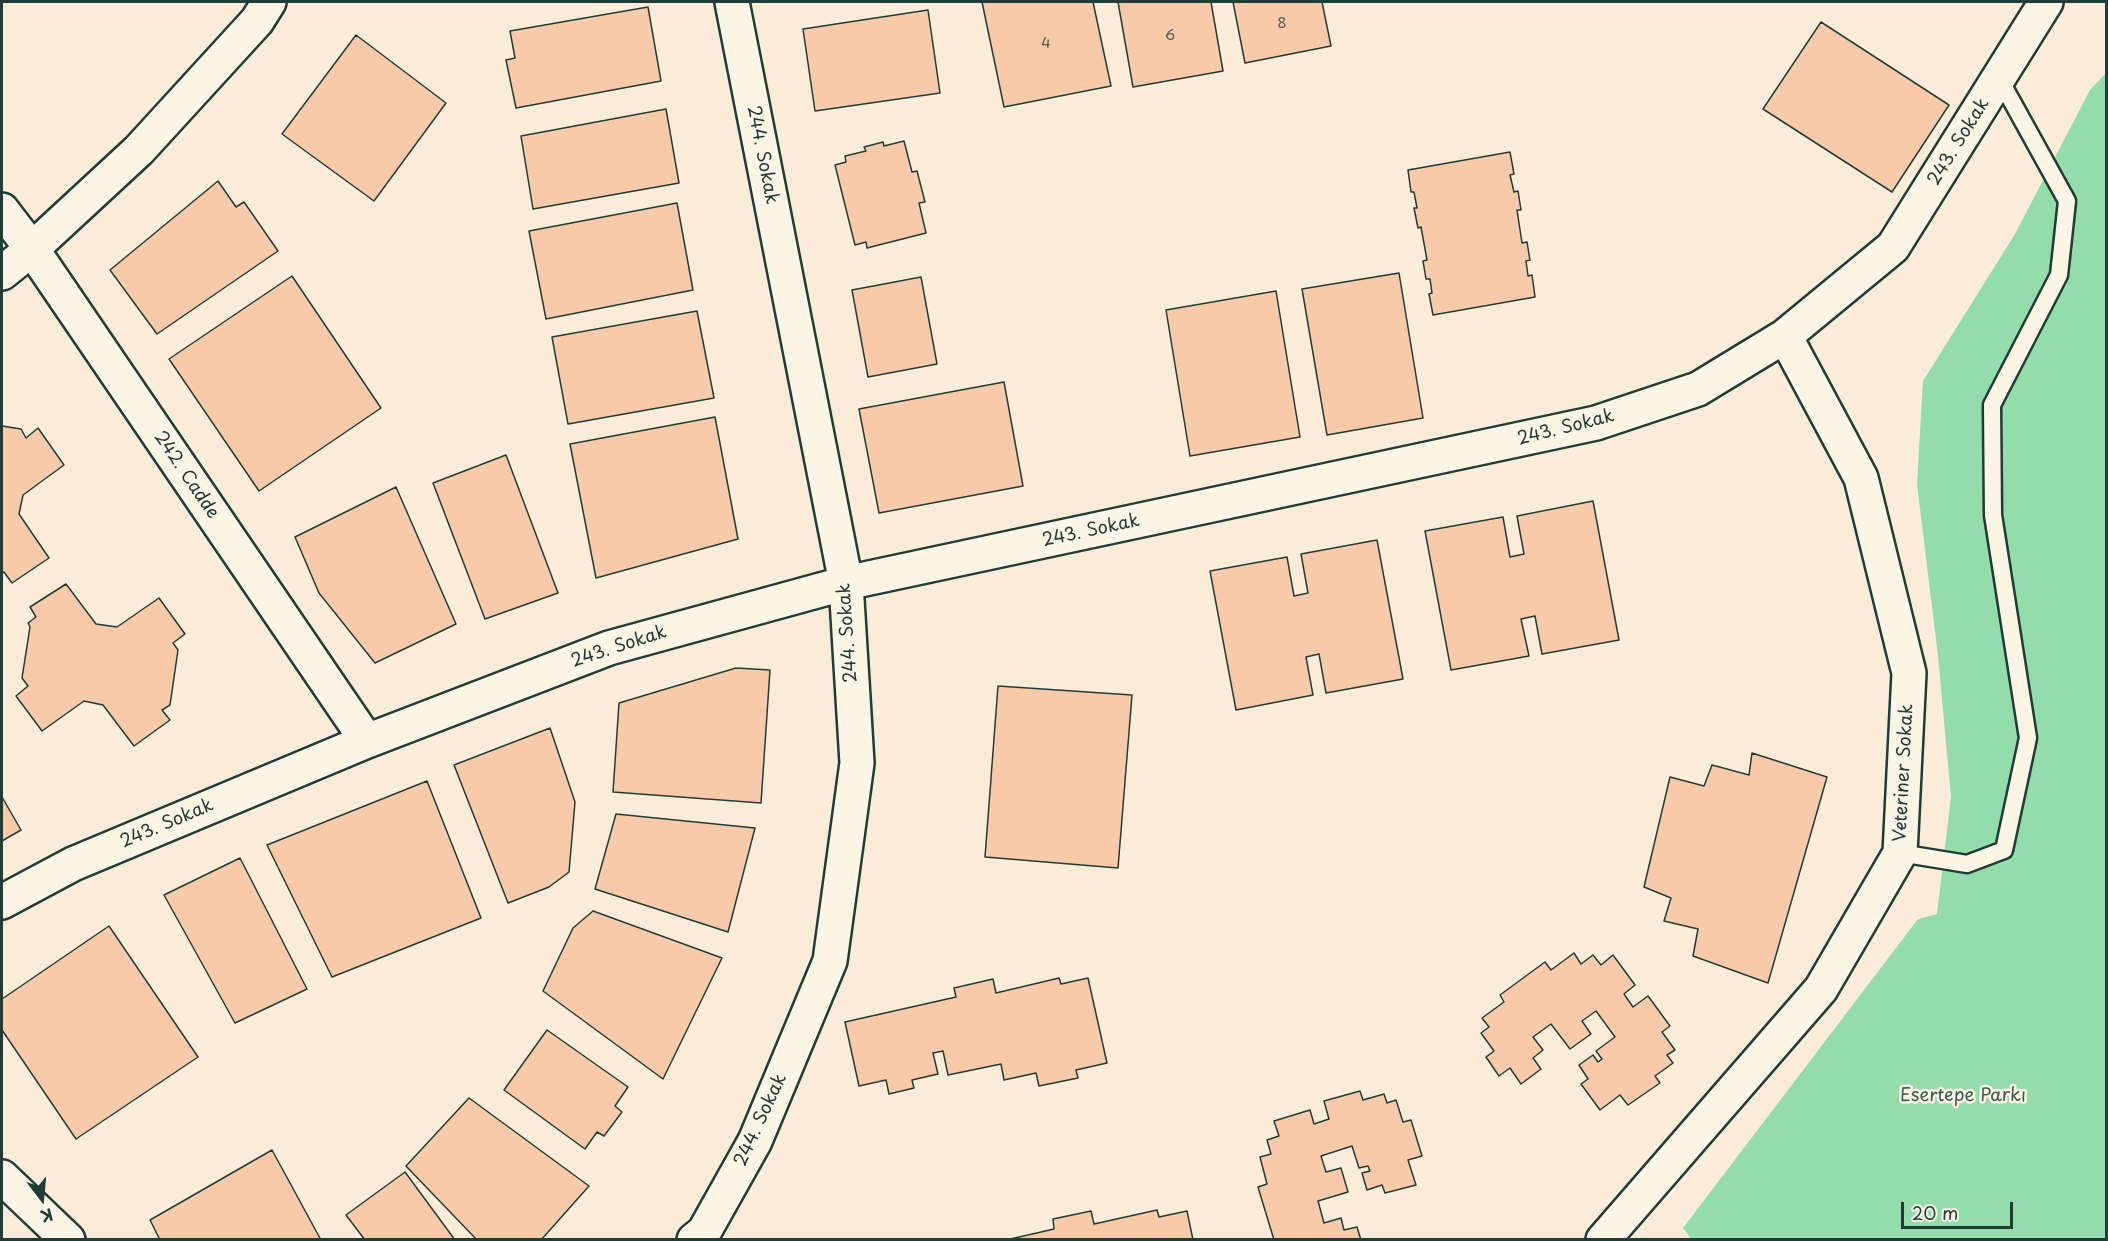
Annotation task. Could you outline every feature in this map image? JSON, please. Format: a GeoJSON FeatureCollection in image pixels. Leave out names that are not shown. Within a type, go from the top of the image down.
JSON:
{"type":"FeatureCollection","features":[{"type":"Feature","properties":{"kind":"street"},"geometry":{"type":"LineString","coordinates":[[2,273],[32,249],[139,150],[256,21],[269,2]]}},
{"type":"Feature","properties":{"kind":"street","name":"244. Sokak"},"geometry":{"type":"LineString","coordinates":[[704,1237],[755,1141],[830,961],[857,763],[846,583],[732,2]]}},
{"type":"Feature","properties":{"kind":"street","name":"243. Sokak"},"geometry":{"type":"LineString","coordinates":[[2,902],[73,864],[367,741],[609,648],[846,583],[1596,423],[1698,389],[1785,336],[1893,247],[2046,2]]}},
{"type":"Feature","properties":{"kind":"street","name":"242. Cadde"},"geometry":{"type":"LineString","coordinates":[[2,210],[32,249],[367,741]]}},
{"type":"Feature","properties":{"kind":"street","name":"Veteriner Sokak"},"geometry":{"type":"LineString","coordinates":[[1602,1239],[1821,989],[1900,853],[1909,673],[1861,478],[1785,336]]}},
{"type":"Feature","properties":{"kind":"street"},"geometry":{"type":"LineString","coordinates":[[2,1177],[68,1239]]}},
{"type":"Feature","properties":{"kind":"lane"},"geometry":{"type":"LineString","coordinates":[[1900,853],[1967,864],[2004,850],[2028,738],[1993,515],[1992,405],[2059,276],[2067,201],[1999,78]]}},
{"type":"Feature","properties":{"kind":"green space","name":"Esertepe Parkı"},"geometry":{"type":"Polygon","coordinates":[[[2106,73],[2106,1239],[1692,1240],[1683,1228],[1918,919],[1937,914],[1951,797],[1938,656],[1917,484],[1923,381],[2015,234],[2090,90],[2106,73]]]}},
{"type":"Feature","properties":{"kind":"building"},"geometry":{"type":"Polygon","coordinates":[[[982,2],[1093,2],[1111,86],[1004,107],[982,2]]]}},
{"type":"Feature","properties":{"kind":"building"},"geometry":{"type":"Polygon","coordinates":[[[1118,2],[1211,2],[1223,71],[1133,87],[1118,2]]]}},
{"type":"Feature","properties":{"kind":"building"},"geometry":{"type":"Polygon","coordinates":[[[1233,2],[1322,2],[1331,46],[1245,63],[1233,2]]]}},
{"type":"Feature","properties":{"kind":"building"},"geometry":{"type":"Polygon","coordinates":[[[648,7],[661,81],[516,108],[506,60],[515,58],[510,31],[648,7]]]}},
{"type":"Feature","properties":{"kind":"building"},"geometry":{"type":"Polygon","coordinates":[[[928,10],[940,93],[815,111],[803,29],[928,10]]]}},
{"type":"Feature","properties":{"kind":"building"},"geometry":{"type":"Polygon","coordinates":[[[1821,22],[1949,105],[1892,192],[1763,109],[1821,22]]]}},
{"type":"Feature","properties":{"kind":"building"},"geometry":{"type":"Polygon","coordinates":[[[356,35],[446,103],[374,201],[282,134],[356,35]]]}},
{"type":"Feature","properties":{"kind":"building"},"geometry":{"type":"Polygon","coordinates":[[[666,109],[679,183],[533,209],[521,136],[666,109]]]}},
{"type":"Feature","properties":{"kind":"building"},"geometry":{"type":"Polygon","coordinates":[[[904,141],[912,172],[917,171],[925,202],[919,203],[926,233],[867,248],[866,242],[855,245],[835,165],[846,162],[845,156],[866,151],[864,147],[883,142],[884,146],[904,141]]]}},
{"type":"Feature","properties":{"kind":"building"},"geometry":{"type":"Polygon","coordinates":[[[1510,152],[1514,174],[1510,175],[1514,192],[1518,191],[1521,210],[1517,210],[1522,243],[1527,242],[1530,260],[1526,261],[1528,276],[1532,275],[1535,297],[1433,315],[1429,294],[1432,293],[1430,279],[1426,279],[1423,261],[1427,260],[1421,227],[1418,228],[1414,208],[1417,208],[1414,192],[1411,192],[1408,170],[1510,152]]]}},
{"type":"Feature","properties":{"kind":"building"},"geometry":{"type":"Polygon","coordinates":[[[218,181],[236,207],[244,202],[278,251],[157,334],[110,270],[218,181]]]}},
{"type":"Feature","properties":{"kind":"building"},"geometry":{"type":"Polygon","coordinates":[[[677,203],[693,290],[546,319],[529,231],[677,203]]]}},
{"type":"Feature","properties":{"kind":"building"},"geometry":{"type":"Polygon","coordinates":[[[1399,273],[1423,418],[1327,435],[1302,289],[1399,273]]]}},
{"type":"Feature","properties":{"kind":"building"},"geometry":{"type":"Polygon","coordinates":[[[292,276],[381,408],[259,491],[169,359],[292,276]]]}},
{"type":"Feature","properties":{"kind":"building"},"geometry":{"type":"Polygon","coordinates":[[[921,277],[937,364],[868,377],[852,290],[921,277]]]}},
{"type":"Feature","properties":{"kind":"building"},"geometry":{"type":"Polygon","coordinates":[[[1276,291],[1300,437],[1190,456],[1166,310],[1276,291]]]}},
{"type":"Feature","properties":{"kind":"building"},"geometry":{"type":"Polygon","coordinates":[[[697,311],[714,398],[568,424],[552,337],[697,311]]]}},
{"type":"Feature","properties":{"kind":"building"},"geometry":{"type":"Polygon","coordinates":[[[1004,382],[1023,486],[879,513],[859,409],[1004,382]]]}},
{"type":"Feature","properties":{"kind":"building"},"geometry":{"type":"Polygon","coordinates":[[[715,417],[738,539],[596,578],[570,444],[715,417]]]}},
{"type":"Feature","properties":{"kind":"building"},"geometry":{"type":"Polygon","coordinates":[[[2,426],[21,429],[26,438],[38,428],[64,465],[23,495],[19,514],[49,558],[12,583],[4,572],[2,573],[2,426]]]}},
{"type":"Feature","properties":{"kind":"building"},"geometry":{"type":"Polygon","coordinates":[[[506,455],[558,593],[485,619],[433,483],[506,455]]]}},
{"type":"Feature","properties":{"kind":"building"},"geometry":{"type":"Polygon","coordinates":[[[396,487],[456,624],[375,663],[319,593],[295,537],[396,487]]]}},
{"type":"Feature","properties":{"kind":"building"},"geometry":{"type":"Polygon","coordinates":[[[1593,501],[1619,640],[1542,654],[1535,616],[1521,619],[1529,656],[1451,670],[1425,531],[1503,517],[1510,557],[1524,554],[1517,516],[1593,501]]]}},
{"type":"Feature","properties":{"kind":"building"},"geometry":{"type":"Polygon","coordinates":[[[1377,540],[1403,679],[1326,693],[1319,654],[1306,657],[1313,695],[1236,710],[1210,571],[1287,557],[1294,596],[1308,593],[1301,554],[1377,540]]]}},
{"type":"Feature","properties":{"kind":"building"},"geometry":{"type":"Polygon","coordinates":[[[66,584],[96,624],[117,627],[159,598],[185,634],[173,643],[178,650],[170,705],[162,710],[170,720],[134,746],[103,705],[84,701],[42,731],[16,696],[28,686],[22,678],[30,627],[28,623],[36,617],[30,607],[66,584]]]}},
{"type":"Feature","properties":{"kind":"building"},"geometry":{"type":"Polygon","coordinates":[[[736,668],[770,670],[761,803],[613,792],[619,703],[736,668]]]}},
{"type":"Feature","properties":{"kind":"building"},"geometry":{"type":"Polygon","coordinates":[[[998,686],[1132,695],[1118,868],[985,857],[998,686]]]}},
{"type":"Feature","properties":{"kind":"building"},"geometry":{"type":"Polygon","coordinates":[[[550,728],[575,802],[569,872],[549,887],[508,903],[454,765],[550,728]]]}},
{"type":"Feature","properties":{"kind":"building"},"geometry":{"type":"Polygon","coordinates":[[[1752,753],[1827,777],[1768,983],[1693,956],[1698,929],[1664,921],[1671,898],[1644,887],[1670,777],[1704,786],[1712,765],[1749,775],[1752,753]]]}},
{"type":"Feature","properties":{"kind":"building"},"geometry":{"type":"Polygon","coordinates":[[[427,781],[481,918],[332,977],[267,845],[427,781]]]}},
{"type":"Feature","properties":{"kind":"building"},"geometry":{"type":"Polygon","coordinates":[[[2,797],[21,830],[2,841],[2,797]]]}},
{"type":"Feature","properties":{"kind":"building"},"geometry":{"type":"Polygon","coordinates":[[[616,814],[755,828],[728,932],[595,889],[616,814]]]}},
{"type":"Feature","properties":{"kind":"building"},"geometry":{"type":"Polygon","coordinates":[[[240,858],[307,989],[235,1023],[164,895],[240,858]]]}},
{"type":"Feature","properties":{"kind":"building"},"geometry":{"type":"Polygon","coordinates":[[[593,911],[722,958],[663,1079],[543,991],[573,928],[593,911]]]}},
{"type":"Feature","properties":{"kind":"building"},"geometry":{"type":"Polygon","coordinates":[[[109,926],[198,1057],[76,1139],[2,1030],[2,999],[109,926]]]}},
{"type":"Feature","properties":{"kind":"building"},"geometry":{"type":"Polygon","coordinates":[[[1574,953],[1581,964],[1593,955],[1601,965],[1613,955],[1635,985],[1624,994],[1633,1007],[1648,996],[1670,1026],[1662,1032],[1675,1050],[1667,1055],[1673,1063],[1655,1076],[1660,1083],[1628,1105],[1620,1095],[1600,1110],[1581,1084],[1588,1079],[1579,1065],[1593,1055],[1598,1062],[1602,1059],[1596,1051],[1615,1037],[1596,1011],[1582,1021],[1591,1034],[1570,1049],[1551,1024],[1533,1037],[1543,1050],[1533,1058],[1541,1069],[1521,1084],[1510,1068],[1499,1076],[1486,1057],[1494,1051],[1481,1033],[1489,1027],[1482,1018],[1504,1002],[1500,995],[1545,962],[1551,970],[1574,953]]]}},
{"type":"Feature","properties":{"kind":"building"},"geometry":{"type":"Polygon","coordinates":[[[1059,978],[1061,984],[1088,978],[1107,1063],[1076,1070],[1078,1078],[1039,1086],[1036,1073],[1004,1080],[1001,1064],[948,1075],[943,1051],[933,1053],[938,1074],[912,1080],[914,1088],[889,1094],[886,1080],[859,1086],[845,1022],[956,997],[954,988],[993,979],[996,993],[1059,978]]]}},
{"type":"Feature","properties":{"kind":"building"},"geometry":{"type":"Polygon","coordinates":[[[547,1030],[628,1087],[615,1106],[622,1112],[604,1136],[597,1132],[585,1149],[504,1090],[547,1030]]]}},
{"type":"Feature","properties":{"kind":"building"},"geometry":{"type":"Polygon","coordinates":[[[1360,1091],[1363,1100],[1384,1094],[1387,1103],[1396,1100],[1403,1122],[1411,1120],[1422,1156],[1408,1160],[1416,1185],[1385,1193],[1382,1185],[1367,1190],[1362,1173],[1370,1171],[1368,1166],[1359,1168],[1352,1146],[1321,1156],[1326,1172],[1341,1168],[1348,1192],[1318,1201],[1324,1223],[1341,1218],[1344,1230],[1357,1227],[1361,1240],[1274,1240],[1258,1187],[1267,1184],[1260,1157],[1271,1154],[1267,1140],[1279,1136],[1274,1121],[1310,1110],[1314,1124],[1329,1119],[1324,1101],[1360,1091]]]}},
{"type":"Feature","properties":{"kind":"building"},"geometry":{"type":"Polygon","coordinates":[[[469,1098],[589,1186],[541,1240],[477,1240],[406,1166],[469,1098]]]}},
{"type":"Feature","properties":{"kind":"building"},"geometry":{"type":"Polygon","coordinates":[[[272,1150],[321,1240],[160,1240],[150,1220],[272,1150]]]}},
{"type":"Feature","properties":{"kind":"building"},"geometry":{"type":"Polygon","coordinates":[[[405,1172],[455,1240],[365,1240],[346,1215],[405,1172]]]}},
{"type":"Feature","properties":{"kind":"building"},"geometry":{"type":"Polygon","coordinates":[[[1157,1210],[1159,1217],[1187,1211],[1193,1240],[1006,1240],[1054,1229],[1053,1219],[1091,1211],[1094,1224],[1157,1210]]]}}]}
